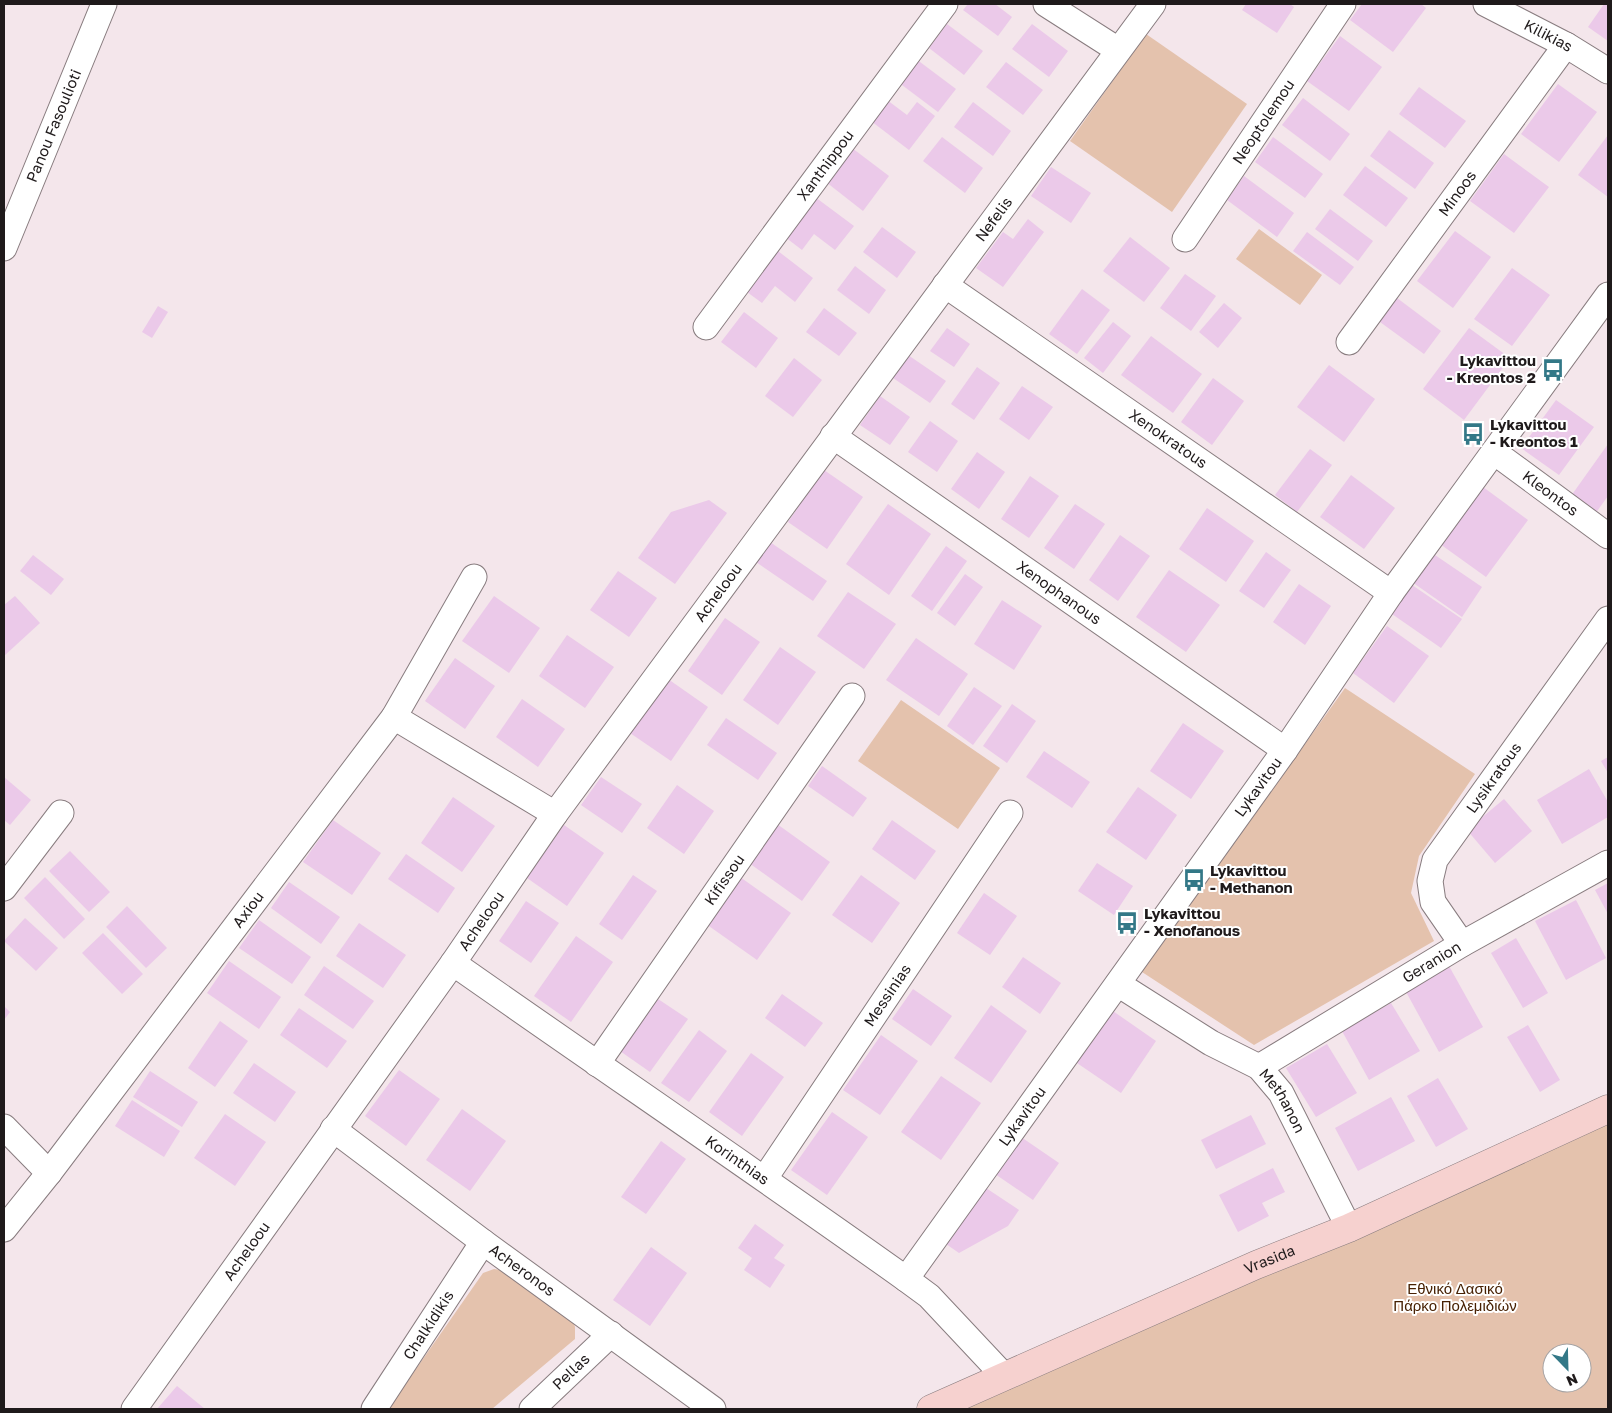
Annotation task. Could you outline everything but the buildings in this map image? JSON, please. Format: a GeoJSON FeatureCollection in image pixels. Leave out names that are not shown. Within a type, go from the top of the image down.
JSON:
{"type":"FeatureCollection","features":[{"type":"Feature","properties":{"kind":"street","name":"Panou Fasoulioti"},"geometry":{"type":"LineString","coordinates":[[4,248],[104,4]]}},
{"type":"Feature","properties":{"kind":"street","name":"Xanthippou"},"geometry":{"type":"LineString","coordinates":[[706,327],[945,4]]}},
{"type":"Feature","properties":{"kind":"street"},"geometry":{"type":"LineString","coordinates":[[1046,4],[1118,50]]}},
{"type":"Feature","properties":{"kind":"street","name":"Nefelis"},"geometry":{"type":"LineString","coordinates":[[833,436],[1153,4]]}},
{"type":"Feature","properties":{"kind":"street","name":"Neoptolemou"},"geometry":{"type":"LineString","coordinates":[[1185,239],[1343,4]]}},
{"type":"Feature","properties":{"kind":"street","name":"Kilikias"},"geometry":{"type":"LineString","coordinates":[[1486,4],[1566,45],[1608,71]]}},
{"type":"Feature","properties":{"kind":"street","name":"Minoos"},"geometry":{"type":"LineString","coordinates":[[1349,342],[1566,45]]}},
{"type":"Feature","properties":{"kind":"street","name":"Xenokratous"},"geometry":{"type":"LineString","coordinates":[[945,285],[1391,593]]}},
{"type":"Feature","properties":{"kind":"street","name":"Lykavitou"},"geometry":{"type":"LineString","coordinates":[[906,1279],[1285,750],[1391,593],[1608,298]]}},
{"type":"Feature","properties":{"kind":"street","name":"Xenophanous"},"geometry":{"type":"LineString","coordinates":[[833,436],[1285,750]]}},
{"type":"Feature","properties":{"kind":"street","name":"Acheloou"},"geometry":{"type":"LineString","coordinates":[[134,1409],[453,963],[555,814],[833,436]]}},
{"type":"Feature","properties":{"kind":"street","name":"Kleontos"},"geometry":{"type":"LineString","coordinates":[[1494,452],[1608,536]]}},
{"type":"Feature","properties":{"kind":"street","name":"Axiou"},"geometry":{"type":"LineString","coordinates":[[4,1229],[49,1173],[394,717],[474,577]]}},
{"type":"Feature","properties":{"kind":"street","name":"Lysikratous"},"geometry":{"type":"LineString","coordinates":[[1462,944],[1433,902],[1430,881],[1435,860],[1608,619]]}},
{"type":"Feature","properties":{"kind":"street","name":"Kifissou"},"geometry":{"type":"LineString","coordinates":[[597,1064],[852,696]]}},
{"type":"Feature","properties":{"kind":"street"},"geometry":{"type":"LineString","coordinates":[[394,717],[555,814]]}},
{"type":"Feature","properties":{"kind":"street"},"geometry":{"type":"LineString","coordinates":[[4,888],[60,813]]}},
{"type":"Feature","properties":{"kind":"street","name":"Messinias"},"geometry":{"type":"LineString","coordinates":[[765,1178],[1010,813]]}},
{"type":"Feature","properties":{"kind":"street","name":"Geranion"},"geometry":{"type":"LineString","coordinates":[[1259,1067],[1462,944],[1608,863]]}},
{"type":"Feature","properties":{"kind":"street","name":"Korinthias"},"geometry":{"type":"LineString","coordinates":[[453,963],[765,1178],[929,1296],[1004,1377]]}},
{"type":"Feature","properties":{"kind":"street","name":"Methanon"},"geometry":{"type":"LineString","coordinates":[[1118,984],[1211,1042],[1259,1067],[1281,1093],[1349,1228]]}},
{"type":"Feature","properties":{"kind":"street","name":"Vrasida"},"geometry":{"type":"LineString","coordinates":[[931,1409],[1256,1265],[1349,1228],[1608,1109]]}},
{"type":"Feature","properties":{"kind":"street"},"geometry":{"type":"LineString","coordinates":[[4,1126],[49,1173]]}},
{"type":"Feature","properties":{"kind":"street","name":"Acheronos"},"geometry":{"type":"LineString","coordinates":[[333,1129],[483,1242],[713,1409]]}},
{"type":"Feature","properties":{"kind":"street","name":"Chalkidikis"},"geometry":{"type":"LineString","coordinates":[[374,1409],[483,1242]]}},
{"type":"Feature","properties":{"kind":"street","name":"Pellas"},"geometry":{"type":"LineString","coordinates":[[532,1409],[610,1334]]}},
{"type":"Feature","properties":{"kind":"green space"},"geometry":{"type":"Polygon","coordinates":[[[1146,34],[1247,104],[1172,212],[1070,141],[1146,34]]]}},
{"type":"Feature","properties":{"kind":"green space"},"geometry":{"type":"Polygon","coordinates":[[[1259,229],[1322,275],[1300,305],[1236,259],[1259,229]]]}},
{"type":"Feature","properties":{"kind":"green space"},"geometry":{"type":"Polygon","coordinates":[[[1345,688],[1475,774],[1419,856],[1411,893],[1434,941],[1254,1045],[1142,972],[1345,688]]]}},
{"type":"Feature","properties":{"kind":"green space"},"geometry":{"type":"Polygon","coordinates":[[[901,700],[1000,768],[958,829],[858,761],[901,700]]]}},
{"type":"Feature","properties":{"kind":"green space","name":"Εθνικό Δασικό Πάρκο Πολεμιδιών"},"geometry":{"type":"Polygon","coordinates":[[[1608,1108],[1608,1409],[944,1409],[1608,1108]]]}},
{"type":"Feature","properties":{"kind":"green space"},"geometry":{"type":"Polygon","coordinates":[[[494,1269],[507,1271],[573,1320],[575,1339],[492,1409],[388,1409],[483,1273],[494,1269]]]}},
{"type":"Feature","properties":{"kind":"place","name":"Lykavittou - Kreontos 2"},"geometry":{"type":"Point","coordinates":[1553,370]}},
{"type":"Feature","properties":{"kind":"place","name":"Lykavittou - Kreontos 1"},"geometry":{"type":"Point","coordinates":[1473,434]}},
{"type":"Feature","properties":{"kind":"place","name":"Lykavittou - Methanon"},"geometry":{"type":"Point","coordinates":[1194,880]}},
{"type":"Feature","properties":{"kind":"place","name":"Lykavittou - Xenofanous"},"geometry":{"type":"Point","coordinates":[1127,923]}}]}
